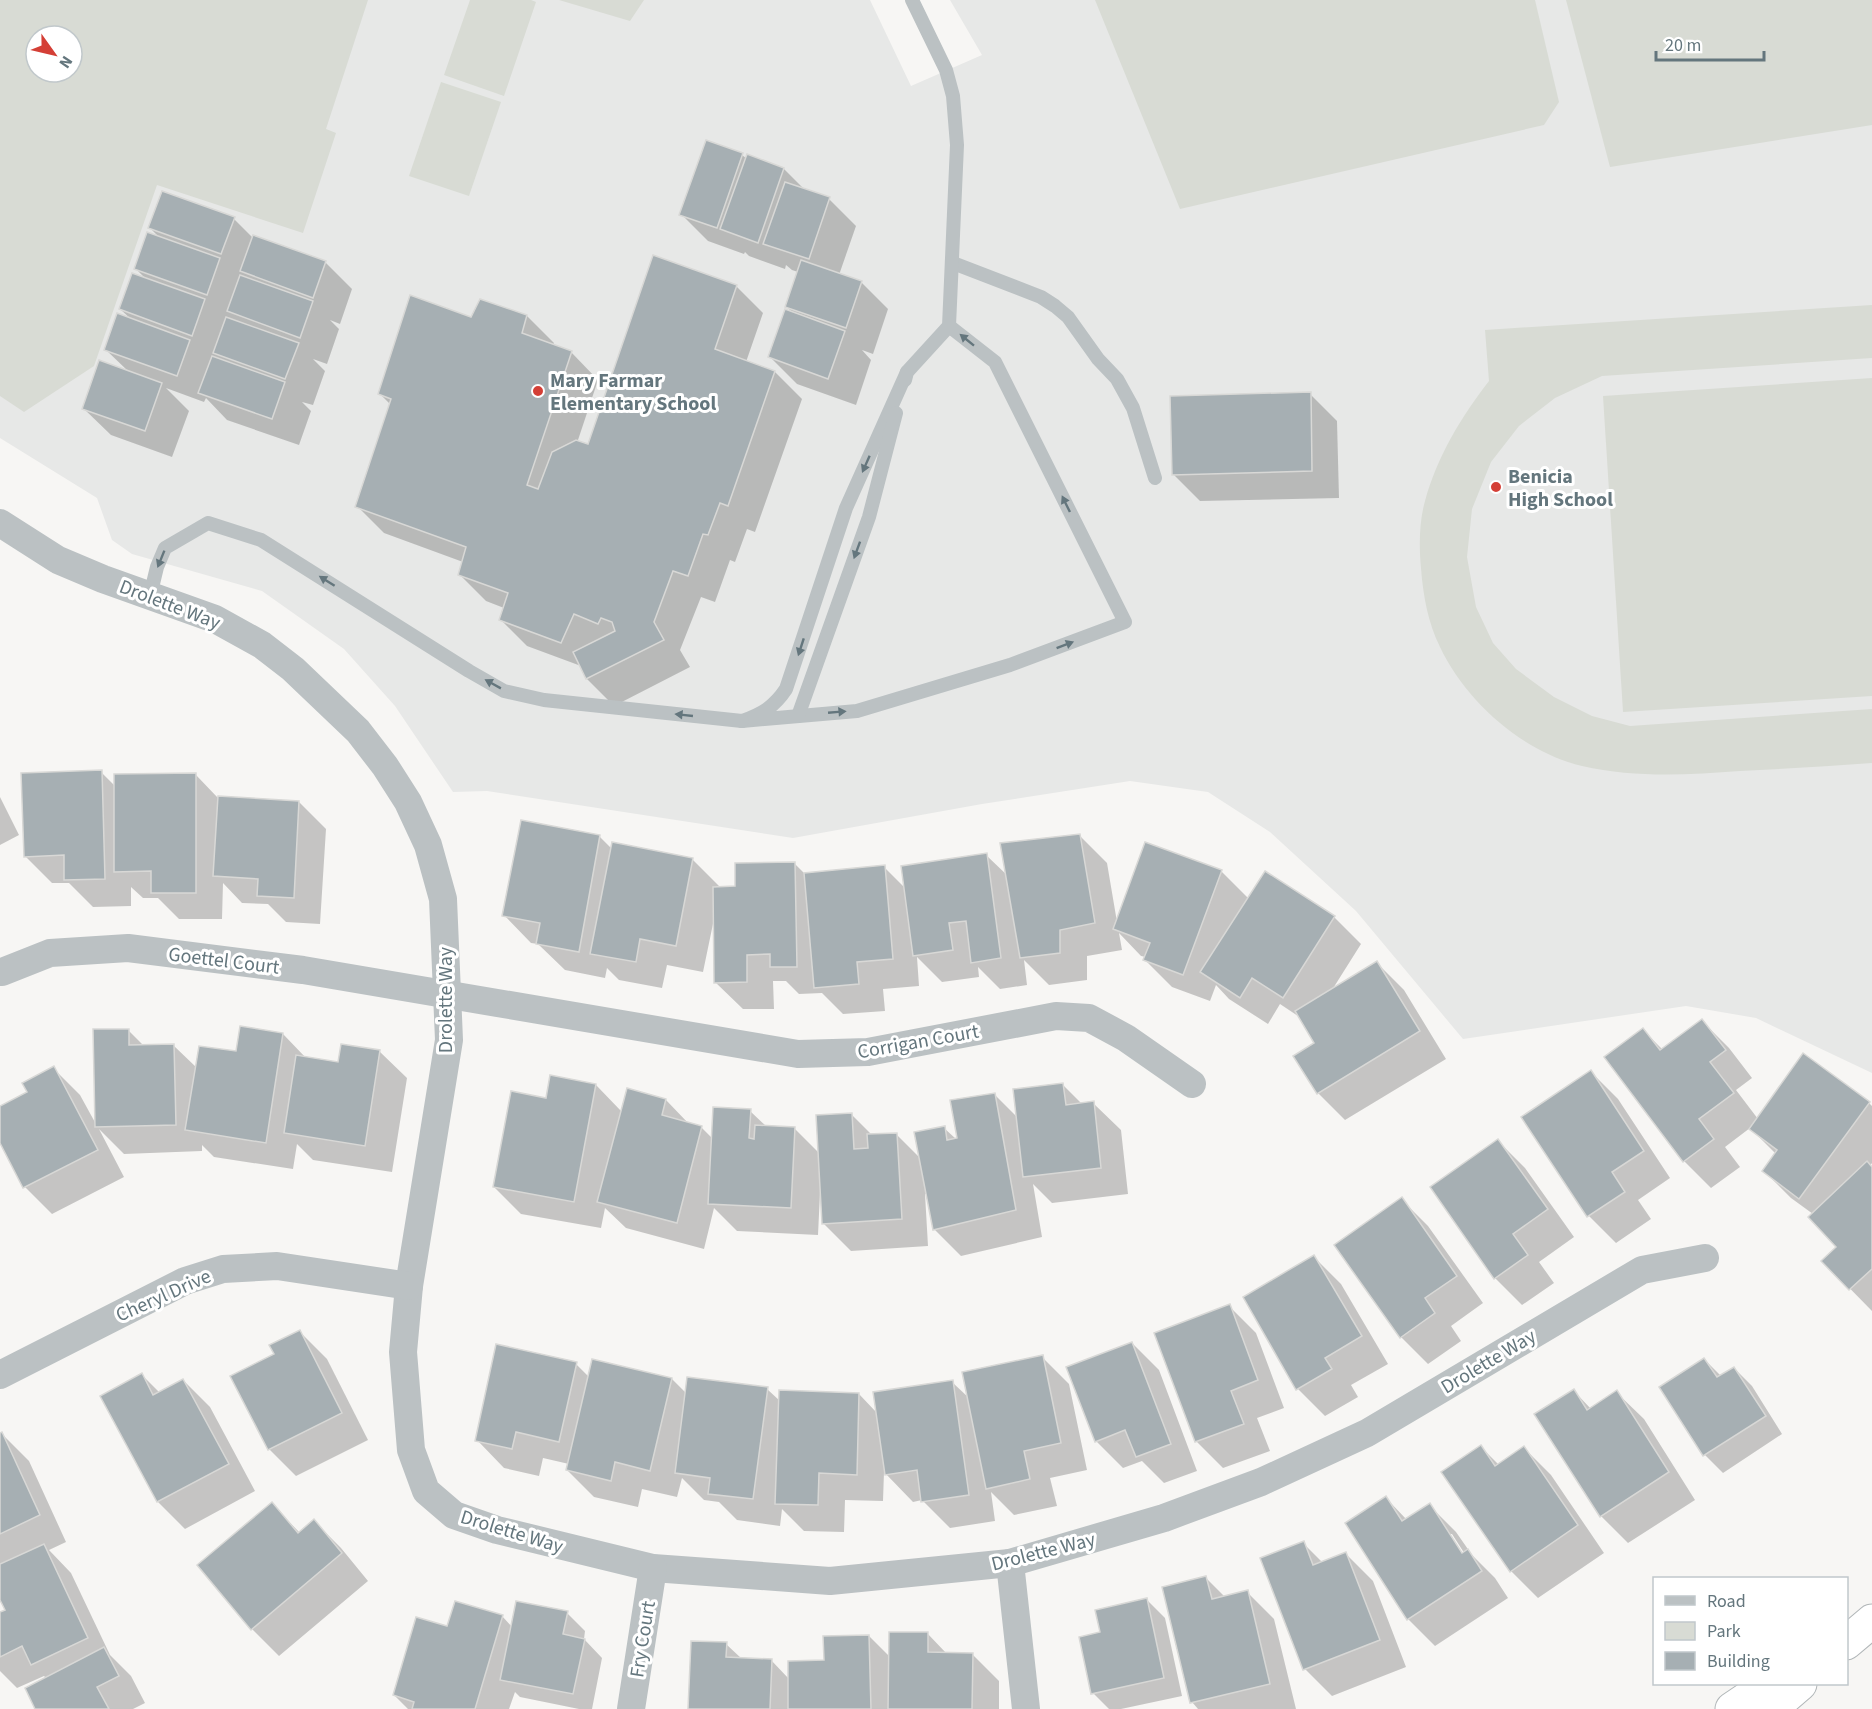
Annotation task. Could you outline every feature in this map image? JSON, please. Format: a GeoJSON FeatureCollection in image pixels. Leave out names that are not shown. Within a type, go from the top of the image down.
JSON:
{"type":"FeatureCollection","features":[{"type":"Feature","properties":{"kind":"highway"},"geometry":{"type":"LineString","coordinates":[[1848,1630],[1872,1614]]}},
{"type":"Feature","properties":{"kind":"highway"},"geometry":{"type":"LineString","coordinates":[[1848,1641],[1872,1621]]}},
{"type":"Feature","properties":{"kind":"highway"},"geometry":{"type":"LineString","coordinates":[[1732,1709],[1766,1685]]}},
{"type":"Feature","properties":{"kind":"highway"},"geometry":{"type":"LineString","coordinates":[[1771,1709],[1798,1685]]}},
{"type":"Feature","properties":{"kind":"street","name":"Drolette Way"},"geometry":{"type":"LineString","coordinates":[[0,523],[58,560],[215,619],[262,645],[329,701],[358,731],[385,766],[408,802],[428,845],[443,899],[449,1040],[409,1286],[403,1352],[411,1450],[426,1491],[454,1515],[497,1530],[653,1568],[830,1581],[1010,1563],[1164,1518],[1261,1482],[1367,1433],[1642,1270],[1705,1258]]}},
{"type":"Feature","properties":{"kind":"street","name":"Goettel Court"},"geometry":{"type":"LineString","coordinates":[[2,972],[50,953],[128,948],[303,970],[448,994]]}},
{"type":"Feature","properties":{"kind":"street","name":"Corrigan Court"},"geometry":{"type":"LineString","coordinates":[[448,994],[798,1054],[868,1052],[1056,1016],[1089,1018],[1126,1038],[1192,1084]]}},
{"type":"Feature","properties":{"kind":"street","name":"Cheryl Drive"},"geometry":{"type":"LineString","coordinates":[[0,1375],[177,1285],[223,1269],[277,1266],[409,1286]]}},
{"type":"Feature","properties":{"kind":"street"},"geometry":{"type":"LineString","coordinates":[[1010,1563],[1026,1709]]}},
{"type":"Feature","properties":{"kind":"street","name":"Fry Court"},"geometry":{"type":"LineString","coordinates":[[631,1709],[653,1568]]}},
{"type":"Feature","properties":{"kind":"lane"},"geometry":{"type":"LineString","coordinates":[[742,721],[763,713],[777,702],[786,689],[846,508],[907,372],[949,326],[957,145],[953,96],[946,70],[912,0]]}},
{"type":"Feature","properties":{"kind":"lane"},"geometry":{"type":"LineString","coordinates":[[953,263],[1041,297],[1068,317],[1098,359],[1117,379],[1128,398],[1155,478]]}},
{"type":"Feature","properties":{"kind":"lane"},"geometry":{"type":"LineString","coordinates":[[150,596],[157,567],[165,548],[208,524],[261,540],[504,691],[544,700],[742,721],[857,711],[1010,665],[1125,622],[995,362],[949,326]]}},
{"type":"Feature","properties":{"kind":"lane"},"geometry":{"type":"LineString","coordinates":[[798,716],[869,517],[907,372]]}},
{"type":"Feature","properties":{"kind":"shaded area"},"geometry":{"type":"Polygon","coordinates":[[[0,0],[870,0],[911,86],[982,55],[950,0],[1872,0],[1872,1073],[1756,1018],[1686,1006],[1463,1039],[1356,911],[1270,832],[1208,792],[1130,781],[982,804],[793,838],[487,791],[453,792],[395,706],[344,649],[262,591],[132,554],[112,540],[97,498],[0,438],[0,0]]]}},
{"type":"Feature","properties":{"kind":"green space"},"geometry":{"type":"Polygon","coordinates":[[[0,0],[368,0],[326,129],[336,133],[303,233],[157,185],[94,366],[24,412],[0,396],[0,0]]]}},
{"type":"Feature","properties":{"kind":"green space"},"geometry":{"type":"Polygon","coordinates":[[[470,0],[531,0],[536,2],[504,96],[444,75],[470,0]]]}},
{"type":"Feature","properties":{"kind":"green space"},"geometry":{"type":"Polygon","coordinates":[[[559,0],[644,0],[630,21],[559,0]]]}},
{"type":"Feature","properties":{"kind":"green space"},"geometry":{"type":"Polygon","coordinates":[[[1095,0],[1535,0],[1559,102],[1544,125],[1180,209],[1095,0]]]}},
{"type":"Feature","properties":{"kind":"green space"},"geometry":{"type":"Polygon","coordinates":[[[1566,0],[1872,0],[1872,125],[1610,167],[1566,0]]]}},
{"type":"Feature","properties":{"kind":"green space"},"geometry":{"type":"Polygon","coordinates":[[[441,82],[501,102],[469,196],[409,176],[441,82]]]}},
{"type":"Feature","properties":{"kind":"green space"},"geometry":{"type":"Polygon","coordinates":[[[1872,305],[1872,358],[1602,376],[1555,398],[1519,426],[1491,462],[1472,509],[1467,557],[1476,607],[1493,643],[1516,669],[1554,697],[1592,716],[1630,726],[1872,709],[1872,763],[1681,774],[1641,774],[1602,770],[1560,759],[1518,737],[1499,722],[1465,687],[1440,647],[1427,609],[1420,552],[1423,509],[1436,469],[1460,423],[1489,381],[1485,330],[1872,305]]]}},
{"type":"Feature","properties":{"kind":"green space"},"geometry":{"type":"Polygon","coordinates":[[[1872,378],[1872,696],[1623,712],[1603,396],[1872,378]]]}},
{"type":"Feature","properties":{"kind":"building"},"geometry":{"type":"Polygon","coordinates":[[[706,140],[743,153],[717,228],[679,215],[706,140]]]}},
{"type":"Feature","properties":{"kind":"building"},"geometry":{"type":"Polygon","coordinates":[[[747,154],[784,168],[758,243],[720,229],[747,154]]]}},
{"type":"Feature","properties":{"kind":"building"},"geometry":{"type":"Polygon","coordinates":[[[785,182],[830,197],[809,259],[763,244],[785,182]]]}},
{"type":"Feature","properties":{"kind":"building"},"geometry":{"type":"Polygon","coordinates":[[[162,191],[235,217],[221,254],[148,228],[162,191]]]}},
{"type":"Feature","properties":{"kind":"building"},"geometry":{"type":"Polygon","coordinates":[[[147,232],[220,258],[207,295],[134,269],[147,232]]]}},
{"type":"Feature","properties":{"kind":"building"},"geometry":{"type":"Polygon","coordinates":[[[253,235],[326,261],[313,298],[240,271],[253,235]]]}},
{"type":"Feature","properties":{"kind":"building"},"geometry":{"type":"Polygon","coordinates":[[[653,255],[737,285],[715,349],[775,371],[728,506],[720,503],[708,535],[703,534],[688,576],[673,571],[654,622],[664,640],[586,679],[573,652],[615,631],[612,622],[601,618],[598,624],[574,614],[561,643],[499,620],[508,593],[458,575],[466,547],[355,507],[391,399],[378,394],[410,295],[471,317],[480,299],[527,315],[522,333],[572,351],[527,485],[538,489],[552,452],[576,440],[588,444],[653,255]]]}},
{"type":"Feature","properties":{"kind":"building"},"geometry":{"type":"Polygon","coordinates":[[[801,260],[862,281],[846,328],[785,307],[801,260]]]}},
{"type":"Feature","properties":{"kind":"building"},"geometry":{"type":"Polygon","coordinates":[[[132,273],[205,299],[192,336],[119,309],[132,273]]]}},
{"type":"Feature","properties":{"kind":"building"},"geometry":{"type":"Polygon","coordinates":[[[240,275],[313,301],[300,338],[227,311],[240,275]]]}},
{"type":"Feature","properties":{"kind":"building"},"geometry":{"type":"Polygon","coordinates":[[[785,309],[845,331],[828,379],[768,357],[785,309]]]}},
{"type":"Feature","properties":{"kind":"building"},"geometry":{"type":"Polygon","coordinates":[[[117,313],[190,340],[177,376],[104,350],[117,313]]]}},
{"type":"Feature","properties":{"kind":"building"},"geometry":{"type":"Polygon","coordinates":[[[226,317],[299,343],[285,379],[213,353],[226,317]]]}},
{"type":"Feature","properties":{"kind":"building"},"geometry":{"type":"Polygon","coordinates":[[[212,356],[285,382],[272,419],[198,393],[212,356]]]}},
{"type":"Feature","properties":{"kind":"building"},"geometry":{"type":"Polygon","coordinates":[[[99,360],[162,383],[145,431],[82,409],[99,360]]]}},
{"type":"Feature","properties":{"kind":"building"},"geometry":{"type":"Polygon","coordinates":[[[1311,392],[1312,471],[1172,475],[1170,396],[1311,392]]]}},
{"type":"Feature","properties":{"kind":"building"},"geometry":{"type":"Polygon","coordinates":[[[102,770],[105,879],[64,880],[64,855],[24,857],[21,773],[102,770]]]}},
{"type":"Feature","properties":{"kind":"building"},"geometry":{"type":"Polygon","coordinates":[[[196,773],[196,893],[151,893],[151,871],[114,872],[114,774],[196,773]]]}},
{"type":"Feature","properties":{"kind":"building"},"geometry":{"type":"Polygon","coordinates":[[[218,796],[299,801],[294,898],[257,896],[258,879],[213,876],[218,796]]]}},
{"type":"Feature","properties":{"kind":"building"},"geometry":{"type":"Polygon","coordinates":[[[521,820],[600,835],[579,952],[536,944],[540,923],[502,916],[521,820]]]}},
{"type":"Feature","properties":{"kind":"building"},"geometry":{"type":"Polygon","coordinates":[[[1080,834],[1095,923],[1060,930],[1060,953],[1020,958],[1000,843],[1080,834]]]}},
{"type":"Feature","properties":{"kind":"building"},"geometry":{"type":"Polygon","coordinates":[[[612,842],[693,858],[676,946],[640,939],[636,962],[590,954],[612,842]]]}},
{"type":"Feature","properties":{"kind":"building"},"geometry":{"type":"Polygon","coordinates":[[[1145,842],[1222,870],[1183,975],[1143,960],[1150,943],[1113,929],[1145,842]]]}},
{"type":"Feature","properties":{"kind":"building"},"geometry":{"type":"Polygon","coordinates":[[[987,853],[1001,958],[971,963],[966,921],[949,923],[953,950],[913,956],[901,866],[987,853]]]}},
{"type":"Feature","properties":{"kind":"building"},"geometry":{"type":"Polygon","coordinates":[[[795,862],[797,967],[770,967],[770,954],[747,955],[747,982],[714,983],[713,887],[735,886],[735,863],[795,862]]]}},
{"type":"Feature","properties":{"kind":"building"},"geometry":{"type":"Polygon","coordinates":[[[885,865],[893,959],[857,962],[859,984],[814,988],[804,873],[885,865]]]}},
{"type":"Feature","properties":{"kind":"building"},"geometry":{"type":"Polygon","coordinates":[[[1265,871],[1335,916],[1283,998],[1252,978],[1240,998],[1200,972],[1265,871]]]}},
{"type":"Feature","properties":{"kind":"building"},"geometry":{"type":"Polygon","coordinates":[[[1377,961],[1420,1031],[1317,1094],[1293,1056],[1314,1043],[1295,1011],[1377,961]]]}},
{"type":"Feature","properties":{"kind":"building"},"geometry":{"type":"Polygon","coordinates":[[[1702,1019],[1726,1050],[1710,1062],[1734,1093],[1699,1119],[1714,1139],[1683,1162],[1604,1057],[1643,1028],[1660,1050],[1702,1019]]]}},
{"type":"Feature","properties":{"kind":"building"},"geometry":{"type":"Polygon","coordinates":[[[240,1026],[283,1033],[266,1143],[185,1130],[199,1046],[236,1051],[240,1026]]]}},
{"type":"Feature","properties":{"kind":"building"},"geometry":{"type":"Polygon","coordinates":[[[93,1029],[129,1029],[129,1045],[174,1044],[176,1125],[95,1127],[93,1029]]]}},
{"type":"Feature","properties":{"kind":"building"},"geometry":{"type":"Polygon","coordinates":[[[341,1044],[380,1050],[365,1146],[284,1133],[296,1055],[338,1062],[341,1044]]]}},
{"type":"Feature","properties":{"kind":"building"},"geometry":{"type":"Polygon","coordinates":[[[1803,1053],[1870,1102],[1799,1199],[1762,1171],[1777,1150],[1749,1129],[1803,1053]]]}},
{"type":"Feature","properties":{"kind":"building"},"geometry":{"type":"Polygon","coordinates":[[[54,1066],[98,1150],[23,1188],[0,1143],[0,1106],[27,1092],[22,1083],[54,1066]]]}},
{"type":"Feature","properties":{"kind":"building"},"geometry":{"type":"Polygon","coordinates":[[[1591,1070],[1644,1151],[1612,1172],[1625,1192],[1587,1217],[1521,1117],[1591,1070]]]}},
{"type":"Feature","properties":{"kind":"building"},"geometry":{"type":"Polygon","coordinates":[[[550,1075],[596,1084],[574,1202],[493,1187],[511,1091],[546,1098],[550,1075]]]}},
{"type":"Feature","properties":{"kind":"building"},"geometry":{"type":"Polygon","coordinates":[[[1063,1083],[1066,1105],[1094,1101],[1101,1168],[1023,1177],[1013,1089],[1063,1083]]]}},
{"type":"Feature","properties":{"kind":"building"},"geometry":{"type":"Polygon","coordinates":[[[627,1088],[666,1099],[662,1115],[702,1126],[677,1223],[597,1202],[627,1088]]]}},
{"type":"Feature","properties":{"kind":"building"},"geometry":{"type":"Polygon","coordinates":[[[995,1093],[1016,1210],[933,1230],[914,1132],[945,1126],[947,1140],[957,1138],[950,1100],[995,1093]]]}},
{"type":"Feature","properties":{"kind":"building"},"geometry":{"type":"Polygon","coordinates":[[[713,1107],[751,1109],[749,1138],[754,1139],[755,1125],[795,1127],[791,1208],[708,1204],[713,1107]]]}},
{"type":"Feature","properties":{"kind":"building"},"geometry":{"type":"Polygon","coordinates":[[[852,1113],[854,1149],[868,1148],[867,1134],[897,1133],[902,1219],[822,1224],[816,1115],[852,1113]]]}},
{"type":"Feature","properties":{"kind":"building"},"geometry":{"type":"Polygon","coordinates":[[[1498,1139],[1548,1209],[1513,1234],[1528,1255],[1494,1279],[1430,1187],[1498,1139]]]}},
{"type":"Feature","properties":{"kind":"building"},"geometry":{"type":"Polygon","coordinates":[[[1867,1161],[1872,1167],[1872,1269],[1849,1290],[1821,1261],[1836,1247],[1808,1217],[1867,1161]]]}},
{"type":"Feature","properties":{"kind":"building"},"geometry":{"type":"Polygon","coordinates":[[[1402,1197],[1457,1276],[1425,1298],[1435,1313],[1400,1338],[1334,1245],[1402,1197]]]}},
{"type":"Feature","properties":{"kind":"building"},"geometry":{"type":"Polygon","coordinates":[[[1314,1255],[1362,1336],[1325,1358],[1332,1369],[1296,1390],[1243,1297],[1314,1255]]]}},
{"type":"Feature","properties":{"kind":"building"},"geometry":{"type":"Polygon","coordinates":[[[1230,1304],[1258,1380],[1231,1391],[1244,1424],[1195,1442],[1154,1333],[1230,1304]]]}},
{"type":"Feature","properties":{"kind":"building"},"geometry":{"type":"Polygon","coordinates":[[[300,1330],[342,1413],[268,1450],[230,1376],[274,1354],[269,1345],[300,1330]]]}},
{"type":"Feature","properties":{"kind":"building"},"geometry":{"type":"Polygon","coordinates":[[[1132,1342],[1171,1444],[1136,1457],[1125,1430],[1095,1442],[1066,1367],[1132,1342]]]}},
{"type":"Feature","properties":{"kind":"building"},"geometry":{"type":"Polygon","coordinates":[[[496,1344],[577,1362],[559,1442],[516,1432],[512,1449],[475,1441],[496,1344]]]}},
{"type":"Feature","properties":{"kind":"building"},"geometry":{"type":"Polygon","coordinates":[[[1043,1355],[1061,1443],[1024,1451],[1030,1479],[986,1489],[962,1372],[1043,1355]]]}},
{"type":"Feature","properties":{"kind":"building"},"geometry":{"type":"Polygon","coordinates":[[[1704,1358],[1717,1377],[1734,1367],[1766,1416],[1703,1456],[1659,1387],[1704,1358]]]}},
{"type":"Feature","properties":{"kind":"building"},"geometry":{"type":"Polygon","coordinates":[[[592,1359],[672,1378],[650,1471],[615,1462],[611,1481],[566,1470],[592,1359]]]}},
{"type":"Feature","properties":{"kind":"building"},"geometry":{"type":"Polygon","coordinates":[[[142,1373],[153,1395],[183,1379],[229,1464],[157,1502],[100,1396],[142,1373]]]}},
{"type":"Feature","properties":{"kind":"building"},"geometry":{"type":"Polygon","coordinates":[[[687,1377],[768,1387],[753,1499],[708,1494],[710,1478],[675,1473],[687,1377]]]}},
{"type":"Feature","properties":{"kind":"building"},"geometry":{"type":"Polygon","coordinates":[[[953,1380],[969,1495],[921,1502],[917,1470],[885,1475],[873,1392],[953,1380]]]}},
{"type":"Feature","properties":{"kind":"building"},"geometry":{"type":"Polygon","coordinates":[[[1574,1389],[1587,1410],[1617,1390],[1669,1472],[1600,1517],[1534,1414],[1574,1389]]]}},
{"type":"Feature","properties":{"kind":"building"},"geometry":{"type":"Polygon","coordinates":[[[779,1390],[859,1393],[857,1475],[819,1473],[818,1505],[775,1504],[779,1390]]]}},
{"type":"Feature","properties":{"kind":"building"},"geometry":{"type":"Polygon","coordinates":[[[2,1432],[40,1515],[0,1534],[0,1433],[2,1432]]]}},
{"type":"Feature","properties":{"kind":"building"},"geometry":{"type":"Polygon","coordinates":[[[1481,1445],[1495,1466],[1524,1446],[1578,1525],[1510,1572],[1441,1472],[1481,1445]]]}},
{"type":"Feature","properties":{"kind":"building"},"geometry":{"type":"Polygon","coordinates":[[[1386,1496],[1402,1521],[1430,1503],[1462,1553],[1468,1549],[1482,1571],[1407,1620],[1345,1523],[1386,1496]]]}},
{"type":"Feature","properties":{"kind":"building"},"geometry":{"type":"Polygon","coordinates":[[[272,1502],[298,1533],[314,1519],[342,1553],[251,1630],[197,1565],[272,1502]]]}},
{"type":"Feature","properties":{"kind":"building"},"geometry":{"type":"Polygon","coordinates":[[[1304,1541],[1313,1565],[1346,1552],[1380,1640],[1303,1670],[1260,1558],[1304,1541]]]}},
{"type":"Feature","properties":{"kind":"building"},"geometry":{"type":"Polygon","coordinates":[[[44,1544],[88,1638],[31,1665],[22,1646],[0,1657],[0,1612],[5,1610],[0,1600],[0,1564],[44,1544]]]}},
{"type":"Feature","properties":{"kind":"building"},"geometry":{"type":"Polygon","coordinates":[[[1206,1576],[1212,1599],[1248,1590],[1270,1684],[1190,1703],[1162,1587],[1206,1576]]]}},
{"type":"Feature","properties":{"kind":"building"},"geometry":{"type":"Polygon","coordinates":[[[1147,1598],[1164,1678],[1091,1694],[1079,1637],[1100,1632],[1095,1610],[1147,1598]]]}},
{"type":"Feature","properties":{"kind":"building"},"geometry":{"type":"Polygon","coordinates":[[[455,1601],[503,1615],[475,1709],[412,1709],[414,1702],[393,1695],[416,1617],[447,1626],[455,1601]]]}},
{"type":"Feature","properties":{"kind":"building"},"geometry":{"type":"Polygon","coordinates":[[[516,1601],[568,1611],[563,1634],[585,1639],[573,1694],[500,1680],[516,1601]]]}},
{"type":"Feature","properties":{"kind":"building"},"geometry":{"type":"Polygon","coordinates":[[[889,1632],[928,1632],[928,1652],[973,1653],[972,1709],[888,1709],[889,1632]]]}},
{"type":"Feature","properties":{"kind":"building"},"geometry":{"type":"Polygon","coordinates":[[[869,1635],[871,1709],[788,1709],[788,1661],[824,1660],[823,1636],[869,1635]]]}},
{"type":"Feature","properties":{"kind":"building"},"geometry":{"type":"Polygon","coordinates":[[[691,1641],[727,1642],[726,1657],[772,1659],[770,1709],[688,1709],[691,1641]]]}},
{"type":"Feature","properties":{"kind":"building"},"geometry":{"type":"Polygon","coordinates":[[[104,1647],[119,1676],[97,1687],[109,1709],[35,1709],[25,1688],[104,1647]]]}},
{"type":"Feature","properties":{"kind":"place","name":"Mary Farmar Elementary School"},"geometry":{"type":"Point","coordinates":[538,391]}},
{"type":"Feature","properties":{"kind":"place","name":"Benicia High School"},"geometry":{"type":"Point","coordinates":[1496,487]}}]}
